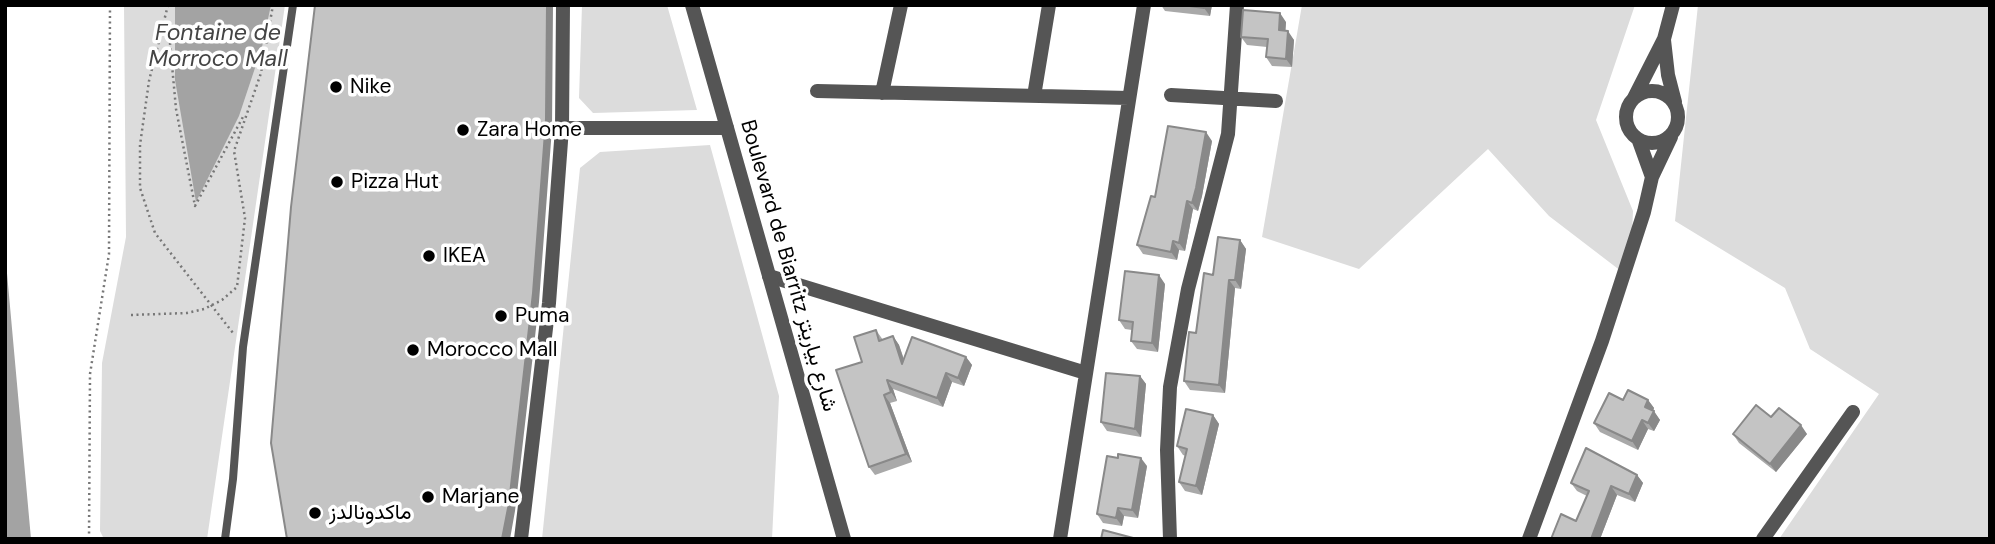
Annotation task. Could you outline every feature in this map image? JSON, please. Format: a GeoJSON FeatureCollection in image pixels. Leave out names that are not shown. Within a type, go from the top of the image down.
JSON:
{"type":"FeatureCollection","features":[{"type":"Feature","properties":{"kind":"street"},"geometry":{"type":"LineString","coordinates":[[521,539],[549,303],[562,128],[563,5]]}},
{"type":"Feature","properties":{"kind":"street","name":"Boulevard de Biarritz شارع بياريتز"},"geometry":{"type":"LineString","coordinates":[[692,5],[844,539]]}},
{"type":"Feature","properties":{"kind":"street"},"geometry":{"type":"LineString","coordinates":[[883,93],[901,5]]}},
{"type":"Feature","properties":{"kind":"street"},"geometry":{"type":"LineString","coordinates":[[1034,96],[1049,5]]}},
{"type":"Feature","properties":{"kind":"street"},"geometry":{"type":"LineString","coordinates":[[1060,539],[1144,5]]}},
{"type":"Feature","properties":{"kind":"street"},"geometry":{"type":"LineString","coordinates":[[1170,539],[1167,450],[1170,387],[1188,289],[1228,134],[1237,5]]}},
{"type":"Feature","properties":{"kind":"street"},"geometry":{"type":"LineString","coordinates":[[1652,177],[1639,141],[1628,129],[1626,112],[1664,38],[1673,5]]}},
{"type":"Feature","properties":{"kind":"street"},"geometry":{"type":"LineString","coordinates":[[1529,539],[1609,320],[1644,212],[1652,177],[1678,122],[1668,75],[1664,38]]}},
{"type":"Feature","properties":{"kind":"street"},"geometry":{"type":"LineString","coordinates":[[817,91],[1129,98]]}},
{"type":"Feature","properties":{"kind":"street"},"geometry":{"type":"LineString","coordinates":[[1634,98],[1641,93],[1657,91],[1672,99],[1676,106]]}},
{"type":"Feature","properties":{"kind":"street"},"geometry":{"type":"LineString","coordinates":[[1171,95],[1276,101]]}},
{"type":"Feature","properties":{"kind":"street"},"geometry":{"type":"LineString","coordinates":[[562,128],[727,128]]}},
{"type":"Feature","properties":{"kind":"street"},"geometry":{"type":"LineString","coordinates":[[1639,141],[1656,144],[1671,137]]}},
{"type":"Feature","properties":{"kind":"street"},"geometry":{"type":"LineString","coordinates":[[769,276],[1086,373]]}},
{"type":"Feature","properties":{"kind":"street"},"geometry":{"type":"LineString","coordinates":[[1763,539],[1853,412]]}},
{"type":"Feature","properties":{"kind":"lane"},"geometry":{"type":"LineString","coordinates":[[225,539],[233,479],[243,347],[293,5]]}},
{"type":"Feature","properties":{"kind":"path"},"geometry":{"type":"LineString","coordinates":[[89,539],[90,374],[109,254],[110,5]]}},
{"type":"Feature","properties":{"kind":"path"},"geometry":{"type":"LineString","coordinates":[[168,5],[149,81],[140,145],[140,188],[155,233],[243,347]]}},
{"type":"Feature","properties":{"kind":"path"},"geometry":{"type":"LineString","coordinates":[[131,315],[187,313],[212,305],[237,287],[245,218],[234,152],[261,73],[273,5]]}},
{"type":"Feature","properties":{"kind":"path"},"geometry":{"type":"LineString","coordinates":[[167,14],[176,109],[195,206],[247,108]]}},
{"type":"Feature","properties":{"kind":"shaded area"},"geometry":{"type":"Polygon","coordinates":[[[124,5],[285,5],[207,539],[104,539],[100,531],[102,363],[126,237],[124,5]]]}},
{"type":"Feature","properties":{"kind":"shaded area"},"geometry":{"type":"Polygon","coordinates":[[[582,5],[667,5],[697,110],[593,113],[579,98],[582,5]]]}},
{"type":"Feature","properties":{"kind":"shaded area"},"geometry":{"type":"Polygon","coordinates":[[[1302,5],[1635,5],[1596,120],[1633,211],[1630,278],[1549,216],[1488,149],[1359,269],[1262,237],[1302,5]]]}},
{"type":"Feature","properties":{"kind":"shaded area"},"geometry":{"type":"Polygon","coordinates":[[[1698,5],[1990,5],[1990,539],[1779,539],[1879,394],[1810,349],[1785,288],[1675,221],[1698,5]]]}},
{"type":"Feature","properties":{"kind":"shaded area"},"geometry":{"type":"Polygon","coordinates":[[[710,145],[779,396],[772,539],[542,539],[580,168],[600,152],[710,145]]]}},
{"type":"Feature","properties":{"kind":"water","name":"Fontaine de Morroco Mall"},"geometry":{"type":"Polygon","coordinates":[[[175,5],[271,5],[262,47],[239,116],[196,202],[175,80],[175,5]]]}},
{"type":"Feature","properties":{"kind":"water"},"geometry":{"type":"Polygon","coordinates":[[[5,251],[31,539],[5,539],[5,251]]]}},
{"type":"Feature","properties":{"kind":"building","name":"Morocco Mall"},"geometry":{"type":"Polygon","coordinates":[[[315,5],[547,5],[546,119],[533,293],[509,503],[502,539],[287,539],[271,443],[291,207],[315,5]]]}},
{"type":"Feature","properties":{"kind":"building"},"geometry":{"type":"Polygon","coordinates":[[[1182,5],[1205,5],[1204,8],[1182,5]]]}},
{"type":"Feature","properties":{"kind":"building"},"geometry":{"type":"Polygon","coordinates":[[[1243,10],[1280,13],[1279,30],[1288,31],[1286,59],[1266,57],[1268,39],[1241,37],[1243,10]]]}},
{"type":"Feature","properties":{"kind":"building"},"geometry":{"type":"Polygon","coordinates":[[[1168,126],[1206,132],[1192,203],[1187,201],[1179,243],[1173,241],[1171,252],[1137,245],[1151,196],[1155,197],[1168,126]]]}},
{"type":"Feature","properties":{"kind":"building"},"geometry":{"type":"Polygon","coordinates":[[[1218,237],[1240,240],[1235,280],[1229,280],[1219,385],[1184,381],[1189,332],[1196,333],[1204,273],[1213,275],[1218,237]]]}},
{"type":"Feature","properties":{"kind":"building"},"geometry":{"type":"Polygon","coordinates":[[[1125,271],[1159,275],[1152,343],[1131,341],[1133,322],[1119,320],[1125,271]]]}},
{"type":"Feature","properties":{"kind":"building"},"geometry":{"type":"Polygon","coordinates":[[[876,330],[879,341],[893,336],[902,364],[912,337],[966,357],[958,378],[946,373],[937,398],[887,380],[891,392],[884,395],[906,454],[869,467],[836,370],[862,362],[854,337],[876,330]]]}},
{"type":"Feature","properties":{"kind":"building"},"geometry":{"type":"Polygon","coordinates":[[[1106,373],[1140,376],[1135,429],[1101,422],[1106,373]]]}},
{"type":"Feature","properties":{"kind":"building"},"geometry":{"type":"Polygon","coordinates":[[[1628,390],[1648,400],[1645,407],[1654,411],[1648,423],[1642,420],[1632,441],[1594,423],[1609,393],[1623,400],[1628,390]]]}},
{"type":"Feature","properties":{"kind":"building"},"geometry":{"type":"Polygon","coordinates":[[[1756,405],[1771,417],[1779,408],[1801,425],[1770,464],[1733,434],[1756,405]]]}},
{"type":"Feature","properties":{"kind":"building"},"geometry":{"type":"Polygon","coordinates":[[[1186,409],[1213,415],[1196,486],[1179,482],[1187,449],[1177,446],[1186,409]]]}},
{"type":"Feature","properties":{"kind":"building"},"geometry":{"type":"Polygon","coordinates":[[[1586,448],[1637,475],[1629,494],[1611,486],[1591,539],[1551,539],[1561,514],[1576,521],[1589,491],[1571,483],[1586,448]]]}},
{"type":"Feature","properties":{"kind":"building"},"geometry":{"type":"Polygon","coordinates":[[[1118,454],[1141,458],[1132,510],[1118,508],[1116,518],[1097,514],[1107,456],[1118,458],[1118,454]]]}},
{"type":"Feature","properties":{"kind":"building"},"geometry":{"type":"Polygon","coordinates":[[[1103,530],[1137,539],[1101,539],[1103,530]]]}},
{"type":"Feature","properties":{"kind":"place","name":"Nike"},"geometry":{"type":"Point","coordinates":[336,87]}},
{"type":"Feature","properties":{"kind":"place","name":"Zara Home"},"geometry":{"type":"Point","coordinates":[463,130]}},
{"type":"Feature","properties":{"kind":"place","name":"Pizza Hut"},"geometry":{"type":"Point","coordinates":[337,182]}},
{"type":"Feature","properties":{"kind":"place","name":"IKEA"},"geometry":{"type":"Point","coordinates":[429,256]}},
{"type":"Feature","properties":{"kind":"place","name":"Puma"},"geometry":{"type":"Point","coordinates":[501,316]}},
{"type":"Feature","properties":{"kind":"place","name":"Morocco Mall"},"geometry":{"type":"Point","coordinates":[413,350]}},
{"type":"Feature","properties":{"kind":"place","name":"Marjane"},"geometry":{"type":"Point","coordinates":[428,497]}},
{"type":"Feature","properties":{"kind":"place","name":"ماكدونالدز"},"geometry":{"type":"Point","coordinates":[315,513]}}]}
